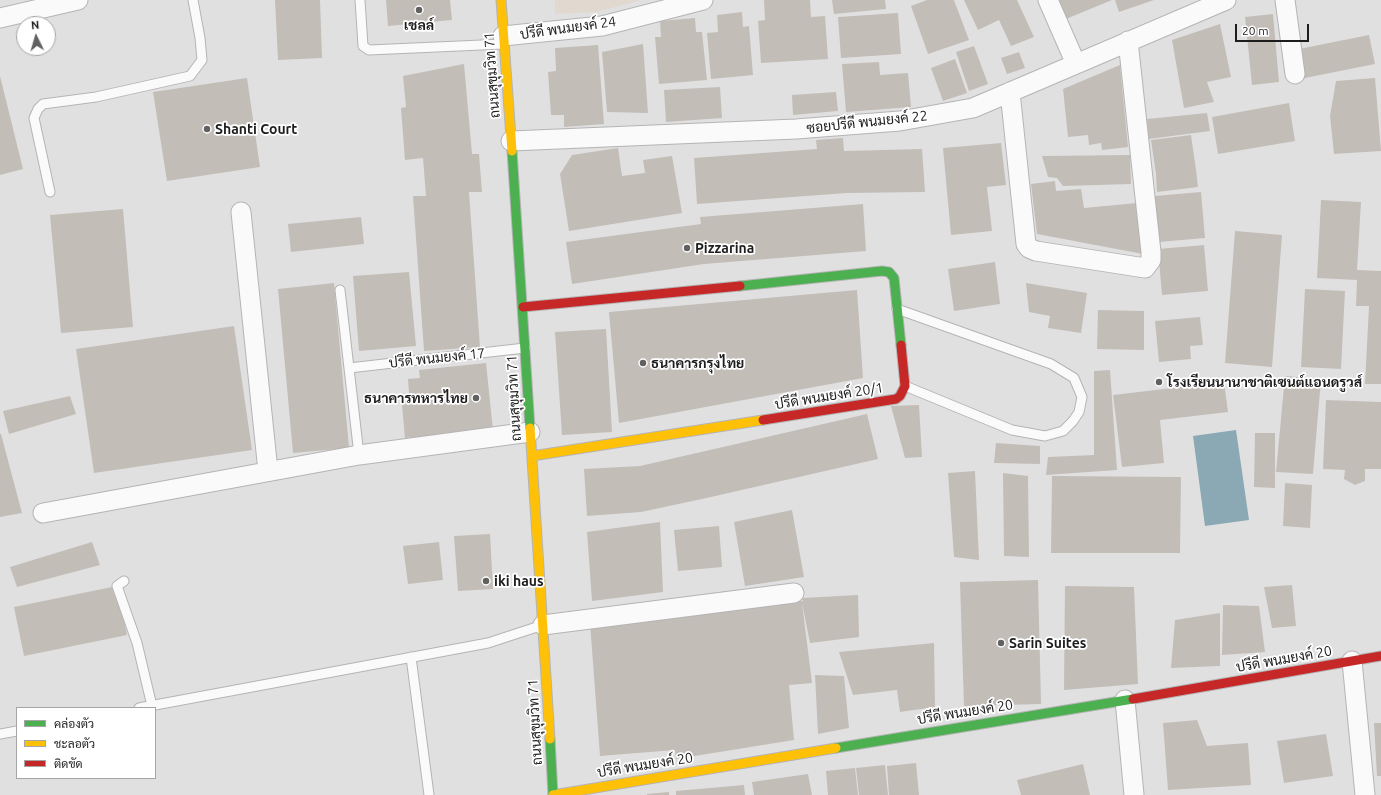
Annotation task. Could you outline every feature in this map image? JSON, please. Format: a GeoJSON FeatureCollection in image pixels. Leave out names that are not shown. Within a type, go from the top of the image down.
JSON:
{"type":"FeatureCollection","features":[{"type":"Feature","properties":{"kind":"street"},"geometry":{"type":"LineString","coordinates":[[0,18],[78,0]]}},
{"type":"Feature","properties":{"kind":"street","name":"ถนนสุขุมวิท 71"},"geometry":{"type":"LineString","coordinates":[[501,0],[523,307],[553,795]]}},
{"type":"Feature","properties":{"kind":"street","name":"ปรีดี พนมยงค์ 24"},"geometry":{"type":"LineString","coordinates":[[503,40],[602,26],[703,0]]}},
{"type":"Feature","properties":{"kind":"street"},"geometry":{"type":"LineString","coordinates":[[1048,0],[1076,64]]}},
{"type":"Feature","properties":{"kind":"street","name":"ซอยปรีดี พนมยงค์ 22"},"geometry":{"type":"LineString","coordinates":[[511,141],[796,129],[900,121],[973,108],[1226,0]]}},
{"type":"Feature","properties":{"kind":"street"},"geometry":{"type":"LineString","coordinates":[[1285,0],[1295,74]]}},
{"type":"Feature","properties":{"kind":"street"},"geometry":{"type":"LineString","coordinates":[[1010,92],[1026,244],[1029,248],[1036,252],[1145,268],[1151,260],[1151,252],[1128,42]]}},
{"type":"Feature","properties":{"kind":"street"},"geometry":{"type":"LineString","coordinates":[[241,212],[268,471]]}},
{"type":"Feature","properties":{"kind":"street"},"geometry":{"type":"LineString","coordinates":[[523,307],[882,271],[889,272],[894,278],[904,386]]}},
{"type":"Feature","properties":{"kind":"street","name":"ปรีดี พนมยงค์ 20/1"},"geometry":{"type":"LineString","coordinates":[[532,456],[896,399],[900,396],[904,386]]}},
{"type":"Feature","properties":{"kind":"street"},"geometry":{"type":"LineString","coordinates":[[43,513],[359,454],[530,432]]}},
{"type":"Feature","properties":{"kind":"street"},"geometry":{"type":"LineString","coordinates":[[543,625],[794,593]]}},
{"type":"Feature","properties":{"kind":"street","name":"ปรีดี พนมยงค์ 20"},"geometry":{"type":"LineString","coordinates":[[553,795],[1381,656]]}},
{"type":"Feature","properties":{"kind":"street"},"geometry":{"type":"LineString","coordinates":[[1352,661],[1365,795]]}},
{"type":"Feature","properties":{"kind":"street"},"geometry":{"type":"LineString","coordinates":[[1125,700],[1134,795]]}},
{"type":"Feature","properties":{"kind":"lane"},"geometry":{"type":"LineString","coordinates":[[50,192],[34,118],[38,109],[43,104],[96,97],[190,76],[202,60],[200,38],[193,0]]}},
{"type":"Feature","properties":{"kind":"lane"},"geometry":{"type":"LineString","coordinates":[[360,0],[363,46],[369,50],[503,40]]}},
{"type":"Feature","properties":{"kind":"lane"},"geometry":{"type":"LineString","coordinates":[[340,290],[359,454]]}},
{"type":"Feature","properties":{"kind":"lane"},"geometry":{"type":"LineString","coordinates":[[897,309],[1051,364],[1074,378],[1082,397],[1079,412],[1073,422],[1064,431],[1045,436],[1012,430],[904,386]]}},
{"type":"Feature","properties":{"kind":"lane","name":"ปรีดี พนมยงค์ 17"},"geometry":{"type":"LineString","coordinates":[[349,368],[525,348]]}},
{"type":"Feature","properties":{"kind":"lane"},"geometry":{"type":"LineString","coordinates":[[124,581],[117,586],[138,643],[152,706]]}},
{"type":"Feature","properties":{"kind":"lane"},"geometry":{"type":"LineString","coordinates":[[146,707],[488,643],[543,625]]}},
{"type":"Feature","properties":{"kind":"lane"},"geometry":{"type":"LineString","coordinates":[[411,657],[429,795]]}},
{"type":"Feature","properties":{"kind":"lane"},"geometry":{"type":"LineString","coordinates":[[0,734],[16,731]]}},
{"type":"Feature","properties":{"kind":"shaded area"},"geometry":{"type":"Polygon","coordinates":[[[555,0],[641,0],[597,12],[555,14],[555,0]]]}},
{"type":"Feature","properties":{"kind":"water"},"geometry":{"type":"Polygon","coordinates":[[[1236,430],[1249,520],[1205,526],[1193,436],[1236,430]]]}},
{"type":"Feature","properties":{"kind":"building"},"geometry":{"type":"Polygon","coordinates":[[[275,0],[320,0],[322,58],[278,60],[275,0]]]}},
{"type":"Feature","properties":{"kind":"building","name":"เชลล์"},"geometry":{"type":"Polygon","coordinates":[[[386,0],[450,0],[452,20],[388,26],[386,0]]]}},
{"type":"Feature","properties":{"kind":"building"},"geometry":{"type":"Polygon","coordinates":[[[764,0],[810,0],[811,17],[825,16],[828,59],[761,63],[758,21],[765,20],[764,0]]]}},
{"type":"Feature","properties":{"kind":"building"},"geometry":{"type":"Polygon","coordinates":[[[832,0],[885,0],[886,9],[834,14],[832,0]]]}},
{"type":"Feature","properties":{"kind":"building"},"geometry":{"type":"Polygon","coordinates":[[[927,0],[954,0],[969,40],[928,54],[911,6],[927,0]]]}},
{"type":"Feature","properties":{"kind":"building"},"geometry":{"type":"Polygon","coordinates":[[[964,0],[1017,0],[1034,37],[1011,46],[999,20],[978,30],[964,0]]]}},
{"type":"Feature","properties":{"kind":"building"},"geometry":{"type":"Polygon","coordinates":[[[1058,0],[1112,0],[1066,19],[1058,0]]]}},
{"type":"Feature","properties":{"kind":"building"},"geometry":{"type":"Polygon","coordinates":[[[1115,0],[1154,0],[1119,12],[1115,0]]]}},
{"type":"Feature","properties":{"kind":"building"},"geometry":{"type":"Polygon","coordinates":[[[742,12],[743,27],[749,26],[753,75],[711,79],[707,33],[718,32],[717,15],[742,12]]]}},
{"type":"Feature","properties":{"kind":"building"},"geometry":{"type":"Polygon","coordinates":[[[898,13],[901,54],[841,58],[838,17],[898,13]]]}},
{"type":"Feature","properties":{"kind":"building"},"geometry":{"type":"Polygon","coordinates":[[[1273,14],[1279,82],[1252,85],[1245,17],[1273,14]]]}},
{"type":"Feature","properties":{"kind":"building"},"geometry":{"type":"Polygon","coordinates":[[[695,18],[696,32],[702,32],[707,80],[659,84],[655,37],[661,37],[660,21],[695,18]]]}},
{"type":"Feature","properties":{"kind":"building"},"geometry":{"type":"Polygon","coordinates":[[[1220,24],[1231,77],[1207,82],[1214,102],[1184,108],[1172,40],[1220,24]]]}},
{"type":"Feature","properties":{"kind":"building"},"geometry":{"type":"Polygon","coordinates":[[[1369,35],[1375,64],[1305,78],[1299,49],[1369,35]]]}},
{"type":"Feature","properties":{"kind":"building"},"geometry":{"type":"Polygon","coordinates":[[[643,44],[648,113],[607,112],[602,52],[643,44]]]}},
{"type":"Feature","properties":{"kind":"building"},"geometry":{"type":"Polygon","coordinates":[[[598,45],[604,124],[564,127],[564,115],[551,115],[548,72],[556,71],[555,48],[598,45]]]}},
{"type":"Feature","properties":{"kind":"building"},"geometry":{"type":"Polygon","coordinates":[[[974,46],[988,84],[969,91],[956,52],[974,46]]]}},
{"type":"Feature","properties":{"kind":"building"},"geometry":{"type":"Polygon","coordinates":[[[1019,52],[1025,68],[1007,74],[1001,58],[1019,52]]]}},
{"type":"Feature","properties":{"kind":"building"},"geometry":{"type":"Polygon","coordinates":[[[955,59],[967,93],[943,101],[931,68],[955,59]]]}},
{"type":"Feature","properties":{"kind":"building"},"geometry":{"type":"Polygon","coordinates":[[[879,62],[880,75],[908,73],[911,107],[846,112],[842,64],[879,62]]]}},
{"type":"Feature","properties":{"kind":"building"},"geometry":{"type":"Polygon","coordinates":[[[464,64],[472,154],[479,154],[482,192],[469,192],[480,347],[424,351],[413,196],[426,196],[423,158],[405,160],[401,108],[406,107],[403,76],[464,64]]]}},
{"type":"Feature","properties":{"kind":"building"},"geometry":{"type":"Polygon","coordinates":[[[1120,65],[1128,147],[1102,150],[1101,143],[1089,145],[1088,135],[1068,137],[1063,89],[1120,65]]]}},
{"type":"Feature","properties":{"kind":"building"},"geometry":{"type":"Polygon","coordinates":[[[0,76],[23,169],[0,175],[0,76]]]}},
{"type":"Feature","properties":{"kind":"building","name":"Shanti Court"},"geometry":{"type":"Polygon","coordinates":[[[247,78],[260,167],[167,181],[153,92],[247,78]]]}},
{"type":"Feature","properties":{"kind":"building"},"geometry":{"type":"Polygon","coordinates":[[[1375,78],[1381,151],[1334,154],[1330,116],[1336,81],[1375,78]]]}},
{"type":"Feature","properties":{"kind":"building"},"geometry":{"type":"Polygon","coordinates":[[[720,87],[722,118],[666,122],[664,90],[720,87]]]}},
{"type":"Feature","properties":{"kind":"building"},"geometry":{"type":"Polygon","coordinates":[[[836,92],[838,111],[793,115],[792,95],[836,92]]]}},
{"type":"Feature","properties":{"kind":"building"},"geometry":{"type":"Polygon","coordinates":[[[1289,103],[1295,141],[1218,154],[1212,117],[1289,103]]]}},
{"type":"Feature","properties":{"kind":"building"},"geometry":{"type":"Polygon","coordinates":[[[1207,113],[1210,131],[1149,139],[1147,119],[1207,113]]]}},
{"type":"Feature","properties":{"kind":"building"},"geometry":{"type":"Polygon","coordinates":[[[1191,135],[1198,187],[1157,192],[1151,140],[1191,135]]]}},
{"type":"Feature","properties":{"kind":"building"},"geometry":{"type":"Polygon","coordinates":[[[843,138],[844,151],[922,149],[925,192],[847,193],[697,204],[694,158],[817,149],[816,140],[843,138]]]}},
{"type":"Feature","properties":{"kind":"building"},"geometry":{"type":"Polygon","coordinates":[[[1001,143],[1006,185],[987,187],[992,231],[951,235],[943,148],[1001,143]]]}},
{"type":"Feature","properties":{"kind":"building"},"geometry":{"type":"Polygon","coordinates":[[[618,148],[622,176],[645,173],[643,160],[672,156],[682,213],[569,231],[560,174],[572,155],[618,148]]]}},
{"type":"Feature","properties":{"kind":"building"},"geometry":{"type":"Polygon","coordinates":[[[1130,155],[1131,184],[1063,186],[1057,178],[1048,177],[1042,156],[1130,155]]]}},
{"type":"Feature","properties":{"kind":"building"},"geometry":{"type":"Polygon","coordinates":[[[1055,181],[1056,191],[1081,189],[1084,208],[1137,203],[1143,254],[1037,234],[1031,184],[1055,181]]]}},
{"type":"Feature","properties":{"kind":"building"},"geometry":{"type":"Polygon","coordinates":[[[1201,192],[1205,238],[1159,242],[1155,196],[1201,192]]]}},
{"type":"Feature","properties":{"kind":"building"},"geometry":{"type":"Polygon","coordinates":[[[1321,200],[1361,202],[1357,270],[1381,271],[1381,384],[1365,384],[1369,306],[1356,306],[1357,280],[1317,278],[1321,200]]]}},
{"type":"Feature","properties":{"kind":"building"},"geometry":{"type":"Polygon","coordinates":[[[863,204],[866,251],[704,264],[572,284],[566,242],[701,224],[700,217],[863,204]]]}},
{"type":"Feature","properties":{"kind":"building"},"geometry":{"type":"Polygon","coordinates":[[[123,209],[133,327],[61,333],[50,215],[123,209]]]}},
{"type":"Feature","properties":{"kind":"building"},"geometry":{"type":"Polygon","coordinates":[[[361,217],[364,244],[291,252],[288,224],[361,217]]]}},
{"type":"Feature","properties":{"kind":"building"},"geometry":{"type":"Polygon","coordinates":[[[1235,231],[1282,235],[1272,367],[1225,363],[1235,231]]]}},
{"type":"Feature","properties":{"kind":"building"},"geometry":{"type":"Polygon","coordinates":[[[1204,245],[1208,291],[1162,295],[1158,249],[1204,245]]]}},
{"type":"Feature","properties":{"kind":"building"},"geometry":{"type":"Polygon","coordinates":[[[995,262],[1000,304],[954,311],[948,269],[995,262]]]}},
{"type":"Feature","properties":{"kind":"building"},"geometry":{"type":"Polygon","coordinates":[[[409,272],[416,346],[359,351],[353,276],[409,272]]]}},
{"type":"Feature","properties":{"kind":"building"},"geometry":{"type":"Polygon","coordinates":[[[334,283],[349,448],[293,453],[278,289],[334,283]]]}},
{"type":"Feature","properties":{"kind":"building"},"geometry":{"type":"Polygon","coordinates":[[[1026,283],[1087,293],[1081,333],[1048,328],[1050,316],[1029,312],[1026,283]]]}},
{"type":"Feature","properties":{"kind":"building"},"geometry":{"type":"Polygon","coordinates":[[[1305,289],[1345,291],[1341,369],[1301,367],[1305,289]]]}},
{"type":"Feature","properties":{"kind":"building"},"geometry":{"type":"Polygon","coordinates":[[[857,290],[863,378],[619,423],[609,312],[857,290]]]}},
{"type":"Feature","properties":{"kind":"building"},"geometry":{"type":"Polygon","coordinates":[[[1098,310],[1144,311],[1144,350],[1097,349],[1098,310]]]}},
{"type":"Feature","properties":{"kind":"building"},"geometry":{"type":"Polygon","coordinates":[[[1200,317],[1203,345],[1190,346],[1191,359],[1159,362],[1155,321],[1200,317]]]}},
{"type":"Feature","properties":{"kind":"building"},"geometry":{"type":"Polygon","coordinates":[[[234,326],[252,450],[94,473],[76,349],[234,326]]]}},
{"type":"Feature","properties":{"kind":"building"},"geometry":{"type":"Polygon","coordinates":[[[606,329],[612,432],[562,435],[555,332],[606,329]]]}},
{"type":"Feature","properties":{"kind":"building"},"geometry":{"type":"Polygon","coordinates":[[[486,363],[493,430],[405,438],[401,394],[409,393],[408,379],[420,378],[419,370],[486,363]]]}},
{"type":"Feature","properties":{"kind":"building"},"geometry":{"type":"Polygon","coordinates":[[[1110,370],[1117,470],[1046,475],[1048,457],[1094,455],[1094,371],[1110,370]]]}},
{"type":"Feature","properties":{"kind":"building"},"geometry":{"type":"Polygon","coordinates":[[[1285,376],[1321,379],[1313,474],[1276,472],[1285,376]]]}},
{"type":"Feature","properties":{"kind":"building"},"geometry":{"type":"Polygon","coordinates":[[[1224,382],[1228,412],[1160,420],[1164,463],[1122,467],[1113,395],[1224,382]]]}},
{"type":"Feature","properties":{"kind":"building"},"geometry":{"type":"Polygon","coordinates":[[[70,396],[76,414],[9,434],[3,411],[70,396]]]}},
{"type":"Feature","properties":{"kind":"building"},"geometry":{"type":"Polygon","coordinates":[[[1326,400],[1381,402],[1381,469],[1365,469],[1365,481],[1355,485],[1344,479],[1345,470],[1323,469],[1326,400]]]}},
{"type":"Feature","properties":{"kind":"building"},"geometry":{"type":"Polygon","coordinates":[[[919,405],[922,457],[905,458],[891,406],[919,405]]]}},
{"type":"Feature","properties":{"kind":"building"},"geometry":{"type":"Polygon","coordinates":[[[867,414],[878,459],[641,512],[587,516],[584,469],[640,466],[867,414]]]}},
{"type":"Feature","properties":{"kind":"building"},"geometry":{"type":"Polygon","coordinates":[[[1255,433],[1275,433],[1275,488],[1254,487],[1255,433]]]}},
{"type":"Feature","properties":{"kind":"building"},"geometry":{"type":"Polygon","coordinates":[[[0,434],[22,513],[0,517],[0,434]]]}},
{"type":"Feature","properties":{"kind":"building"},"geometry":{"type":"Polygon","coordinates":[[[996,443],[1040,446],[1040,464],[994,463],[996,443]]]}},
{"type":"Feature","properties":{"kind":"building"},"geometry":{"type":"Polygon","coordinates":[[[975,471],[979,560],[954,557],[948,473],[975,471]]]}},
{"type":"Feature","properties":{"kind":"building"},"geometry":{"type":"Polygon","coordinates":[[[1003,473],[1028,476],[1029,557],[1004,556],[1003,473]]]}},
{"type":"Feature","properties":{"kind":"building"},"geometry":{"type":"Polygon","coordinates":[[[1052,476],[1181,477],[1180,553],[1051,553],[1052,476]]]}},
{"type":"Feature","properties":{"kind":"building"},"geometry":{"type":"Polygon","coordinates":[[[1285,483],[1312,485],[1310,528],[1283,526],[1285,483]]]}},
{"type":"Feature","properties":{"kind":"building"},"geometry":{"type":"Polygon","coordinates":[[[792,510],[804,577],[745,586],[734,522],[792,510]]]}},
{"type":"Feature","properties":{"kind":"building"},"geometry":{"type":"Polygon","coordinates":[[[660,522],[663,592],[592,601],[587,532],[660,522]]]}},
{"type":"Feature","properties":{"kind":"building"},"geometry":{"type":"Polygon","coordinates":[[[719,526],[722,567],[678,571],[674,530],[719,526]]]}},
{"type":"Feature","properties":{"kind":"building"},"geometry":{"type":"Polygon","coordinates":[[[490,534],[493,589],[458,591],[454,536],[490,534]]]}},
{"type":"Feature","properties":{"kind":"building"},"geometry":{"type":"Polygon","coordinates":[[[92,542],[100,565],[17,587],[10,567],[92,542]]]}},
{"type":"Feature","properties":{"kind":"building"},"geometry":{"type":"Polygon","coordinates":[[[439,542],[443,580],[408,584],[403,546],[439,542]]]}},
{"type":"Feature","properties":{"kind":"building","name":"Sarin Suites"},"geometry":{"type":"Polygon","coordinates":[[[1038,580],[1041,704],[964,706],[960,582],[1038,580]]]}},
{"type":"Feature","properties":{"kind":"building"},"geometry":{"type":"Polygon","coordinates":[[[1292,585],[1296,626],[1272,628],[1264,587],[1292,585]]]}},
{"type":"Feature","properties":{"kind":"building"},"geometry":{"type":"Polygon","coordinates":[[[117,586],[127,635],[24,656],[14,607],[117,586]]]}},
{"type":"Feature","properties":{"kind":"building"},"geometry":{"type":"Polygon","coordinates":[[[1065,586],[1134,587],[1138,684],[1064,690],[1065,586]]]}},
{"type":"Feature","properties":{"kind":"building"},"geometry":{"type":"Polygon","coordinates":[[[858,595],[859,637],[810,643],[802,603],[812,683],[789,685],[794,740],[676,759],[675,750],[600,756],[590,623],[803,601],[802,598],[858,595]]]}},
{"type":"Feature","properties":{"kind":"building"},"geometry":{"type":"Polygon","coordinates":[[[1223,605],[1259,606],[1265,652],[1222,655],[1223,605]]]}},
{"type":"Feature","properties":{"kind":"building"},"geometry":{"type":"Polygon","coordinates":[[[1220,613],[1220,666],[1171,668],[1175,620],[1220,613]]]}},
{"type":"Feature","properties":{"kind":"building"},"geometry":{"type":"Polygon","coordinates":[[[934,643],[935,707],[900,712],[897,690],[853,695],[839,652],[934,643]]]}},
{"type":"Feature","properties":{"kind":"building"},"geometry":{"type":"Polygon","coordinates":[[[815,675],[844,676],[849,728],[818,734],[815,675]]]}},
{"type":"Feature","properties":{"kind":"building"},"geometry":{"type":"Polygon","coordinates":[[[1197,720],[1207,746],[1248,743],[1251,785],[1168,790],[1163,723],[1197,720]]]}},
{"type":"Feature","properties":{"kind":"building"},"geometry":{"type":"Polygon","coordinates":[[[1374,723],[1381,723],[1381,776],[1377,776],[1374,723]]]}},
{"type":"Feature","properties":{"kind":"building"},"geometry":{"type":"Polygon","coordinates":[[[1326,734],[1333,776],[1284,783],[1277,741],[1326,734]]]}},
{"type":"Feature","properties":{"kind":"building"},"geometry":{"type":"Polygon","coordinates":[[[916,763],[919,795],[889,795],[887,766],[916,763]]]}},
{"type":"Feature","properties":{"kind":"building"},"geometry":{"type":"Polygon","coordinates":[[[1083,764],[1090,795],[1021,795],[1017,780],[1083,764]]]}},
{"type":"Feature","properties":{"kind":"building"},"geometry":{"type":"Polygon","coordinates":[[[885,765],[888,795],[859,795],[856,768],[885,765]]]}},
{"type":"Feature","properties":{"kind":"building"},"geometry":{"type":"Polygon","coordinates":[[[855,768],[858,795],[828,795],[826,771],[855,768]]]}},
{"type":"Feature","properties":{"kind":"building"},"geometry":{"type":"Polygon","coordinates":[[[808,774],[812,795],[754,795],[752,782],[808,774]]]}},
{"type":"Feature","properties":{"kind":"building"},"geometry":{"type":"Polygon","coordinates":[[[744,785],[745,795],[676,795],[676,791],[744,785]]]}},
{"type":"Feature","properties":{"kind":"building"},"geometry":{"type":"Polygon","coordinates":[[[669,792],[669,795],[647,795],[647,794],[669,792]]]}},
{"type":"Feature","properties":{"kind":"traffic: fast"},"geometry":{"type":"LineString","coordinates":[[512,151],[530,428]]}},
{"type":"Feature","properties":{"kind":"traffic: fast"},"geometry":{"type":"LineString","coordinates":[[740,286],[882,271],[889,272],[894,278],[901,345]]}},
{"type":"Feature","properties":{"kind":"traffic: fast"},"geometry":{"type":"LineString","coordinates":[[836,748],[1133,699]]}},
{"type":"Feature","properties":{"kind":"traffic: fast"},"geometry":{"type":"LineString","coordinates":[[550,739],[553,795]]}},
{"type":"Feature","properties":{"kind":"traffic: slow"},"geometry":{"type":"LineString","coordinates":[[501,0],[512,151]]}},
{"type":"Feature","properties":{"kind":"traffic: slow"},"geometry":{"type":"LineString","coordinates":[[532,456],[763,420]]}},
{"type":"Feature","properties":{"kind":"traffic: slow"},"geometry":{"type":"LineString","coordinates":[[530,428],[550,739]]}},
{"type":"Feature","properties":{"kind":"traffic: slow"},"geometry":{"type":"LineString","coordinates":[[553,795],[836,748]]}},
{"type":"Feature","properties":{"kind":"traffic: jam"},"geometry":{"type":"LineString","coordinates":[[523,307],[740,286]]}},
{"type":"Feature","properties":{"kind":"traffic: jam"},"geometry":{"type":"LineString","coordinates":[[763,420],[896,399],[900,396],[905,386],[901,345]]}},
{"type":"Feature","properties":{"kind":"traffic: jam"},"geometry":{"type":"LineString","coordinates":[[1133,699],[1381,656]]}},
{"type":"Feature","properties":{"kind":"place","name":"เชลล์"},"geometry":{"type":"Point","coordinates":[419,10]}},
{"type":"Feature","properties":{"kind":"place","name":"Shanti Court"},"geometry":{"type":"Point","coordinates":[207,129]}},
{"type":"Feature","properties":{"kind":"place","name":"Pizzarina"},"geometry":{"type":"Point","coordinates":[687,248]}},
{"type":"Feature","properties":{"kind":"place","name":"ธนาคารกรุงไทย"},"geometry":{"type":"Point","coordinates":[643,363]}},
{"type":"Feature","properties":{"kind":"place","name":"โรงเรียนนานาชาติเซนต์แอนดรูวส์"},"geometry":{"type":"Point","coordinates":[1159,382]}},
{"type":"Feature","properties":{"kind":"place","name":"ธนาคารทหารไทย"},"geometry":{"type":"Point","coordinates":[476,398]}},
{"type":"Feature","properties":{"kind":"place","name":"iki haus"},"geometry":{"type":"Point","coordinates":[486,581]}},
{"type":"Feature","properties":{"kind":"place","name":"Sarin Suites"},"geometry":{"type":"Point","coordinates":[1001,643]}}]}
